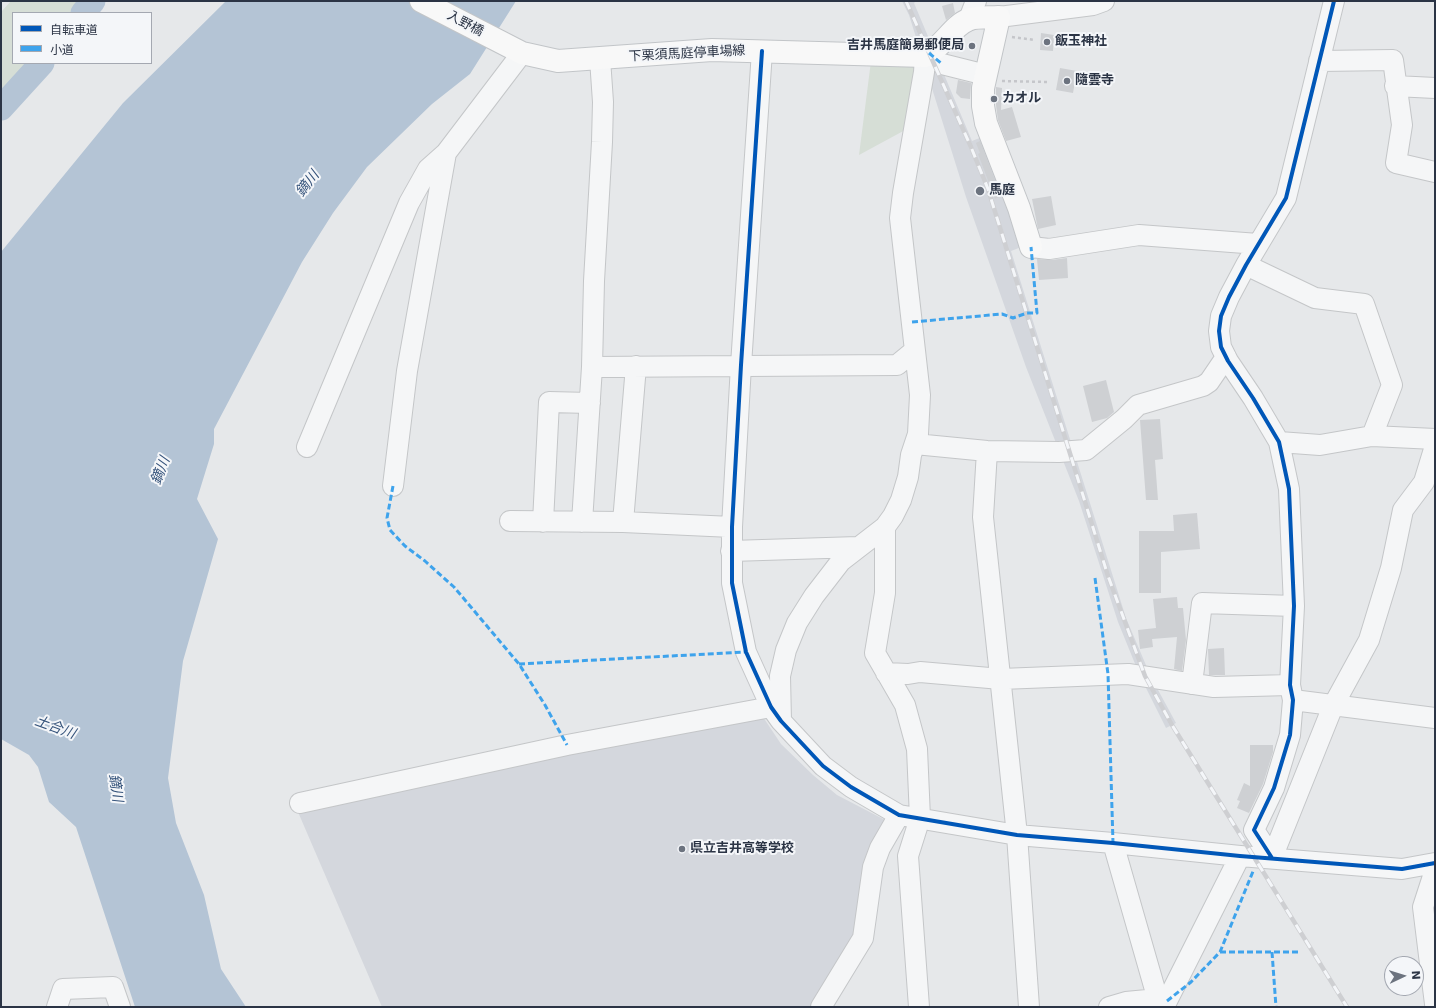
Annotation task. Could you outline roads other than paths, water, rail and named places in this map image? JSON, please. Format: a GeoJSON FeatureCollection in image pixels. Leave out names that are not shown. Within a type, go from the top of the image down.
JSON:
{"type":"FeatureCollection","features":[{"type":"Feature","properties":{"kind":"main road","name":"入野橋"},"geometry":{"type":"LineString","coordinates":[[421,1],[515,50]]}},
{"type":"Feature","properties":{"kind":"main road"},"geometry":{"type":"LineString","coordinates":[[933,60],[942,44],[973,10],[997,26],[985,77],[983,106],[986,123],[1019,208],[1031,247]]}},
{"type":"Feature","properties":{"kind":"main road","name":"下栗須馬庭停車場線"},"geometry":{"type":"LineString","coordinates":[[515,50],[558,60],[712,50],[762,51],[933,60]]}},
{"type":"Feature","properties":{"kind":"street"},"geometry":{"type":"LineString","coordinates":[[997,26],[1093,5],[1104,1]]}},
{"type":"Feature","properties":{"kind":"street"},"geometry":{"type":"LineString","coordinates":[[1272,858],[1254,830],[1274,788],[1290,735],[1294,606],[1289,489],[1279,442],[1220,347],[1219,331],[1221,316],[1246,265],[1286,198],[1334,1]]}},
{"type":"Feature","properties":{"kind":"street"},"geometry":{"type":"LineString","coordinates":[[307,447],[409,203],[428,169],[446,153],[515,50]]}},
{"type":"Feature","properties":{"kind":"street"},"geometry":{"type":"LineString","coordinates":[[762,51],[741,365],[731,551],[732,583],[746,652],[776,714],[823,766],[851,788],[899,815],[1017,835],[1240,856],[1402,869],[1435,863]]}},
{"type":"Feature","properties":{"kind":"street"},"geometry":{"type":"LineString","coordinates":[[582,522],[592,367],[594,281],[600,201],[604,102],[600,58]]}},
{"type":"Feature","properties":{"kind":"street"},"geometry":{"type":"LineString","coordinates":[[776,714],[780,676],[786,650],[797,623],[827,578],[841,561],[885,526],[901,500],[918,434],[920,395],[900,218],[924,72],[933,60],[985,77]]}},
{"type":"Feature","properties":{"kind":"street"},"geometry":{"type":"LineString","coordinates":[[1319,61],[1393,60],[1395,86],[1402,125],[1396,163],[1435,172]]}},
{"type":"Feature","properties":{"kind":"street"},"geometry":{"type":"LineString","coordinates":[[1395,86],[1435,88]]}},
{"type":"Feature","properties":{"kind":"street"},"geometry":{"type":"LineString","coordinates":[[393,486],[407,371],[446,153]]}},
{"type":"Feature","properties":{"kind":"street"},"geometry":{"type":"LineString","coordinates":[[1031,247],[1049,249],[1139,235],[1258,244]]}},
{"type":"Feature","properties":{"kind":"street"},"geometry":{"type":"LineString","coordinates":[[1246,265],[1315,298],[1364,304],[1392,385],[1372,436]]}},
{"type":"Feature","properties":{"kind":"street"},"geometry":{"type":"LineString","coordinates":[[592,367],[897,365],[914,351]]}},
{"type":"Feature","properties":{"kind":"street"},"geometry":{"type":"LineString","coordinates":[[915,444],[987,451],[1059,452],[1086,450],[1124,419],[1138,404],[1203,386],[1209,382],[1226,357]]}},
{"type":"Feature","properties":{"kind":"street"},"geometry":{"type":"LineString","coordinates":[[623,522],[636,366]]}},
{"type":"Feature","properties":{"kind":"street"},"geometry":{"type":"LineString","coordinates":[[543,522],[549,402],[590,403]]}},
{"type":"Feature","properties":{"kind":"street"},"geometry":{"type":"LineString","coordinates":[[1279,442],[1320,445],[1372,436],[1435,439]]}},
{"type":"Feature","properties":{"kind":"street"},"geometry":{"type":"LineString","coordinates":[[1272,858],[1333,706],[1369,640],[1391,568],[1403,510],[1424,482],[1435,446]]}},
{"type":"Feature","properties":{"kind":"street"},"geometry":{"type":"LineString","coordinates":[[987,451],[983,517],[1017,835],[1029,1007]]}},
{"type":"Feature","properties":{"kind":"street"},"geometry":{"type":"LineString","coordinates":[[510,521],[623,522],[732,527]]}},
{"type":"Feature","properties":{"kind":"street"},"geometry":{"type":"LineString","coordinates":[[885,526],[885,593],[875,654],[905,705],[917,749],[920,818],[908,856],[923,1005]]}},
{"type":"Feature","properties":{"kind":"street"},"geometry":{"type":"LineString","coordinates":[[731,551],[858,547]]}},
{"type":"Feature","properties":{"kind":"street"},"geometry":{"type":"LineString","coordinates":[[1192,684],[1202,603],[1294,606]]}},
{"type":"Feature","properties":{"kind":"street"},"geometry":{"type":"LineString","coordinates":[[886,673],[908,674],[920,672],[1001,679],[1128,674],[1192,684],[1291,693],[1333,706],[1435,718]]}},
{"type":"Feature","properties":{"kind":"street"},"geometry":{"type":"LineString","coordinates":[[300,803],[567,745],[776,714]]}},
{"type":"Feature","properties":{"kind":"street"},"geometry":{"type":"LineString","coordinates":[[821,1007],[863,938],[873,867],[880,848],[899,815]]}},
{"type":"Feature","properties":{"kind":"street"},"geometry":{"type":"LineString","coordinates":[[1113,843],[1160,1004]]}},
{"type":"Feature","properties":{"kind":"street"},"geometry":{"type":"LineString","coordinates":[[1160,1004],[1240,856]]}},
{"type":"Feature","properties":{"kind":"street"},"geometry":{"type":"LineString","coordinates":[[1435,870],[1423,907],[1432,948],[1435,1004]]}},
{"type":"Feature","properties":{"kind":"street"},"geometry":{"type":"LineString","coordinates":[[57,1007],[63,989],[113,987],[120,1007]]}},
{"type":"Feature","properties":{"kind":"street"},"geometry":{"type":"LineString","coordinates":[[1109,1007],[1126,1002],[1160,1004]]}},
{"type":"Feature","properties":{"kind":"water"},"geometry":{"type":"Polygon","coordinates":[[[226,1],[516,1],[470,74],[432,104],[367,167],[333,213],[302,262],[214,429],[214,444],[197,499],[218,539],[183,661],[168,778],[176,823],[204,895],[221,969],[246,1007],[135,1007],[76,827],[49,802],[38,767],[29,755],[1,739],[1,252],[123,103],[226,1]]]}},
{"type":"Feature","properties":{"kind":"waterway"},"geometry":{"type":"LineString","coordinates":[[84,12],[93,1]]}},
{"type":"Feature","properties":{"kind":"waterway"},"geometry":{"type":"LineString","coordinates":[[1,108],[41,64]]}},
{"type":"Feature","properties":{"kind":"railway"},"geometry":{"type":"LineString","coordinates":[[906,1],[971,147],[988,189],[1108,576],[1145,676],[1172,725],[1347,1007]]}},
{"type":"Feature","properties":{"kind":"place","name":"飯玉神社"},"geometry":{"type":"Point","coordinates":[1047,42]}},
{"type":"Feature","properties":{"kind":"place","name":"吉井馬庭簡易郵便局"},"geometry":{"type":"Point","coordinates":[972,46]}},
{"type":"Feature","properties":{"kind":"place","name":"隨雲寺"},"geometry":{"type":"Point","coordinates":[1067,81]}},
{"type":"Feature","properties":{"kind":"place","name":"カオル"},"geometry":{"type":"Point","coordinates":[994,99]}},
{"type":"Feature","properties":{"kind":"place","name":"馬庭"},"geometry":{"type":"Point","coordinates":[980,191]}},
{"type":"Feature","properties":{"kind":"place","name":"県立吉井高等学校"},"geometry":{"type":"Point","coordinates":[682,849]}},
{"type":"Feature","properties":{"kind":"water label","name":"鏑川"},"geometry":{"type":"Point","coordinates":[308,184]}},
{"type":"Feature","properties":{"kind":"water label","name":"鏑川"},"geometry":{"type":"Point","coordinates":[161,471]}},
{"type":"Feature","properties":{"kind":"water label","name":"土合川"},"geometry":{"type":"Point","coordinates":[55,728]}},
{"type":"Feature","properties":{"kind":"water label","name":"鏑川"},"geometry":{"type":"Point","coordinates":[115,788]}}]}
